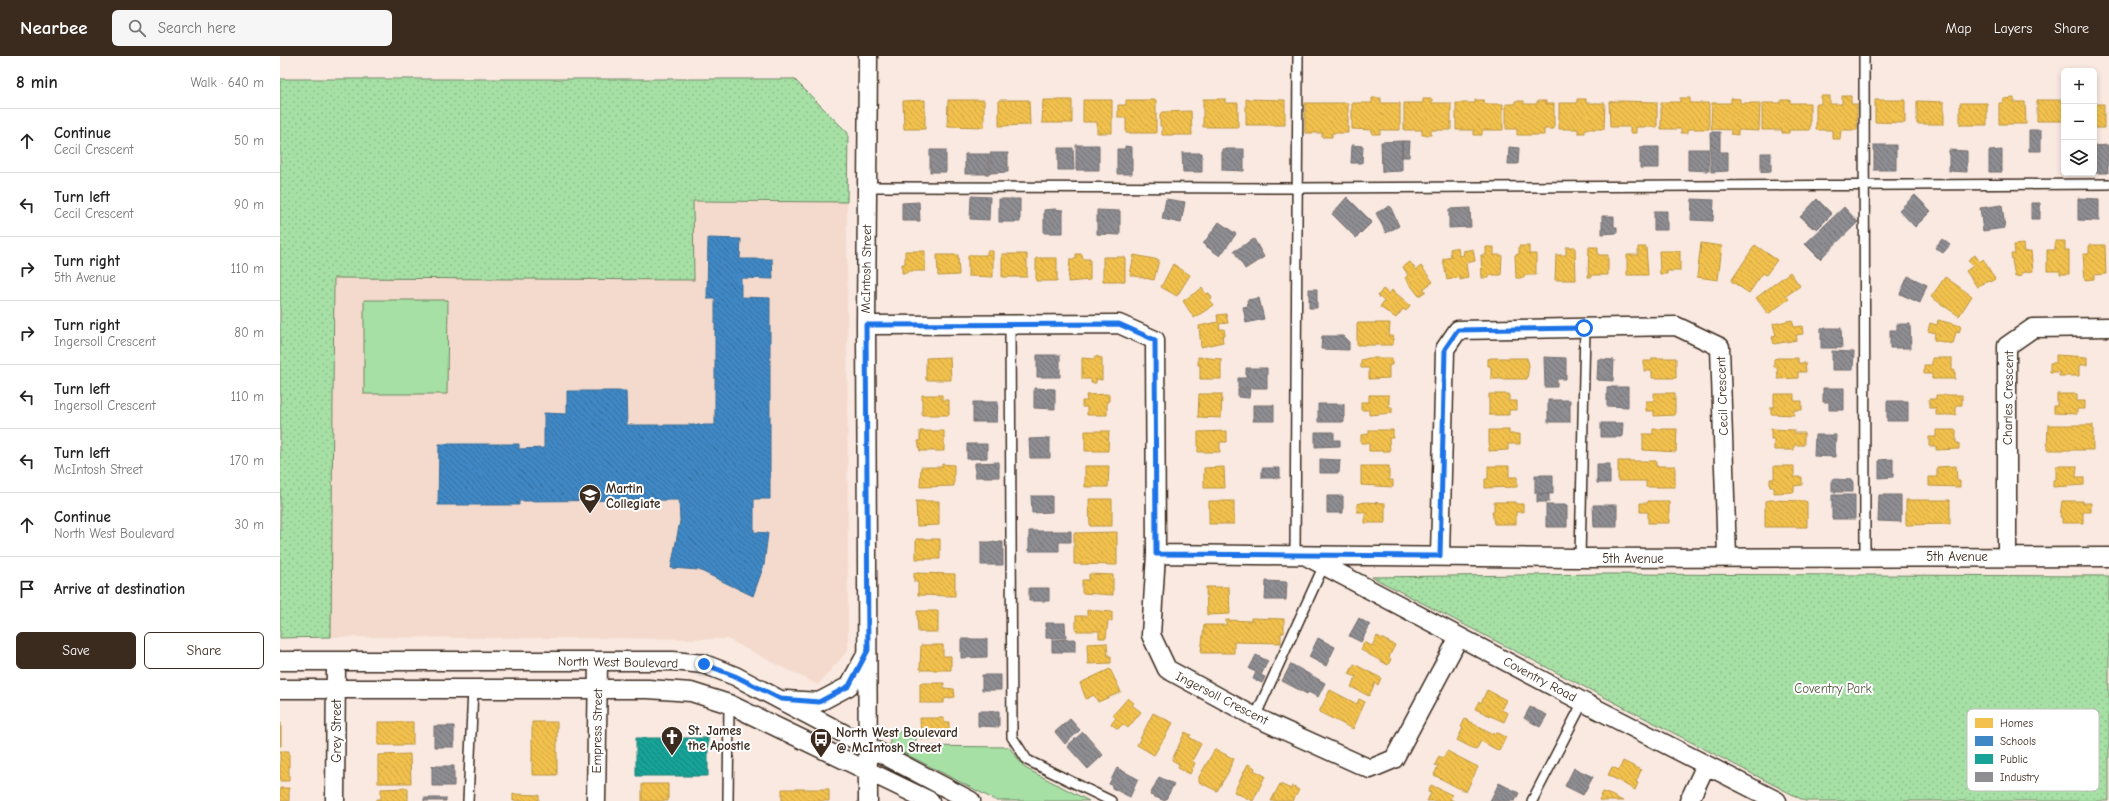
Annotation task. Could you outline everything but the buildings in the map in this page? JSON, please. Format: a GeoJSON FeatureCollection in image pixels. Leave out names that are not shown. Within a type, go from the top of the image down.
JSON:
{"type":"FeatureCollection","features":[{"type":"Feature","properties":{"kind":"street","name":"McIntosh Street"},"geometry":{"type":"LineString","coordinates":[[868,56],[866,325],[868,801]]}},
{"type":"Feature","properties":{"kind":"street","name":"Ingersoll Crescent"},"geometry":{"type":"LineString","coordinates":[[866,325],[1119,324],[1155,340],[1156,554],[1151,635],[1166,669],[1255,717],[1370,769],[1394,759],[1459,637]]}},
{"type":"Feature","properties":{"kind":"street","name":"Cecil Crescent"},"geometry":{"type":"LineString","coordinates":[[1440,556],[1445,349],[1458,330],[1676,326],[1720,347],[1727,557]]}},
{"type":"Feature","properties":{"kind":"street","name":"Charles Crescent"},"geometry":{"type":"LineString","coordinates":[[2007,556],[2007,346],[2033,328],[2109,327]]}},
{"type":"Feature","properties":{"kind":"street","name":"5th Avenue"},"geometry":{"type":"LineString","coordinates":[[1156,554],[1299,554],[1580,558],[2109,557]]}},
{"type":"Feature","properties":{"kind":"street","name":"Coventry Road"},"geometry":{"type":"LineString","coordinates":[[1299,554],[1324,565],[1583,702],[1777,801]]}},
{"type":"Feature","properties":{"kind":"street","name":"McIntosh Street"},"geometry":{"type":"LineString","coordinates":[[781,699],[819,702],[849,686],[868,650]]}},
{"type":"Feature","properties":{"kind":"street","name":"North West Boulevard"},"geometry":{"type":"LineString","coordinates":[[280,661],[674,661],[704,664],[735,676],[781,699],[867,747],[971,801]]}},
{"type":"Feature","properties":{"kind":"street","name":"Grey Street"},"geometry":{"type":"LineString","coordinates":[[335,801],[336,661]]}},
{"type":"Feature","properties":{"kind":"street","name":"Empress Street"},"geometry":{"type":"LineString","coordinates":[[596,801],[598,661]]}},
{"type":"Feature","properties":{"kind":"street","name":"North West Boulevard"},"geometry":{"type":"LineString","coordinates":[[280,689],[648,689],[691,692],[729,704],[930,801]]}},
{"type":"Feature","properties":{"kind":"street"},"geometry":{"type":"LineString","coordinates":[[1689,801],[1706,765]]}},
{"type":"Feature","properties":{"kind":"lane"},"geometry":{"type":"LineString","coordinates":[[1298,56],[1297,188],[1299,554]]}},
{"type":"Feature","properties":{"kind":"lane"},"geometry":{"type":"LineString","coordinates":[[1864,56],[1865,557]]}},
{"type":"Feature","properties":{"kind":"lane"},"geometry":{"type":"LineString","coordinates":[[867,187],[1297,188],[2109,184]]}},
{"type":"Feature","properties":{"kind":"lane"},"geometry":{"type":"LineString","coordinates":[[1010,325],[1012,737],[1027,760],[1110,801]]}},
{"type":"Feature","properties":{"kind":"lane"},"geometry":{"type":"LineString","coordinates":[[1580,558],[1584,328]]}},
{"type":"Feature","properties":{"kind":"lane"},"geometry":{"type":"LineString","coordinates":[[1255,717],[1324,565]]}},
{"type":"Feature","properties":{"kind":"lane"},"geometry":{"type":"LineString","coordinates":[[468,801],[473,689]]}},
{"type":"Feature","properties":{"kind":"lane"},"geometry":{"type":"LineString","coordinates":[[1532,801],[1583,702]]}},
{"type":"Feature","properties":{"kind":"lane"},"geometry":{"type":"LineString","coordinates":[[728,801],[729,704]]}},
{"type":"Feature","properties":{"kind":"shaded area","name":"Martin Collegiate"},"geometry":{"type":"Polygon","coordinates":[[[692,201],[847,202],[848,650],[818,685],[727,639],[331,637],[334,278],[694,280],[692,201]]]}},
{"type":"Feature","properties":{"kind":"green space"},"geometry":{"type":"Polygon","coordinates":[[[280,79],[794,79],[848,133],[847,202],[693,201],[694,280],[334,278],[331,637],[280,638],[280,79]]]}},
{"type":"Feature","properties":{"kind":"green space"},"geometry":{"type":"Polygon","coordinates":[[[364,300],[448,300],[447,394],[364,394],[364,300]]]}},
{"type":"Feature","properties":{"kind":"green space","name":"Coventry Park"},"geometry":{"type":"Polygon","coordinates":[[[1604,574],[2109,576],[2109,801],[1805,801],[1372,577],[1604,574]]]}},
{"type":"Feature","properties":{"kind":"green space"},"geometry":{"type":"Polygon","coordinates":[[[890,732],[916,732],[916,746],[1009,747],[1025,768],[1089,801],[997,801],[892,747],[890,745],[890,732]]]}},
{"type":"Feature","properties":{"kind":"place","name":"Martin Collegiate"},"geometry":{"type":"Point","coordinates":[590,514]}},
{"type":"Feature","properties":{"kind":"place","name":"St. James the Apostle"},"geometry":{"type":"Point","coordinates":[672,756]}},
{"type":"Feature","properties":{"kind":"place","name":"North West Boulevard @ McIntosh Street"},"geometry":{"type":"Point","coordinates":[821,758]}},
{"type":"Feature","properties":{"kind":"route"},"geometry":{"type":"LineString","coordinates":[[704,664],[735,676],[781,699],[819,702],[849,686],[868,650],[866,325],[1119,324],[1155,340],[1156,554],[1440,556],[1445,349],[1458,330],[1584,328]]}}]}
